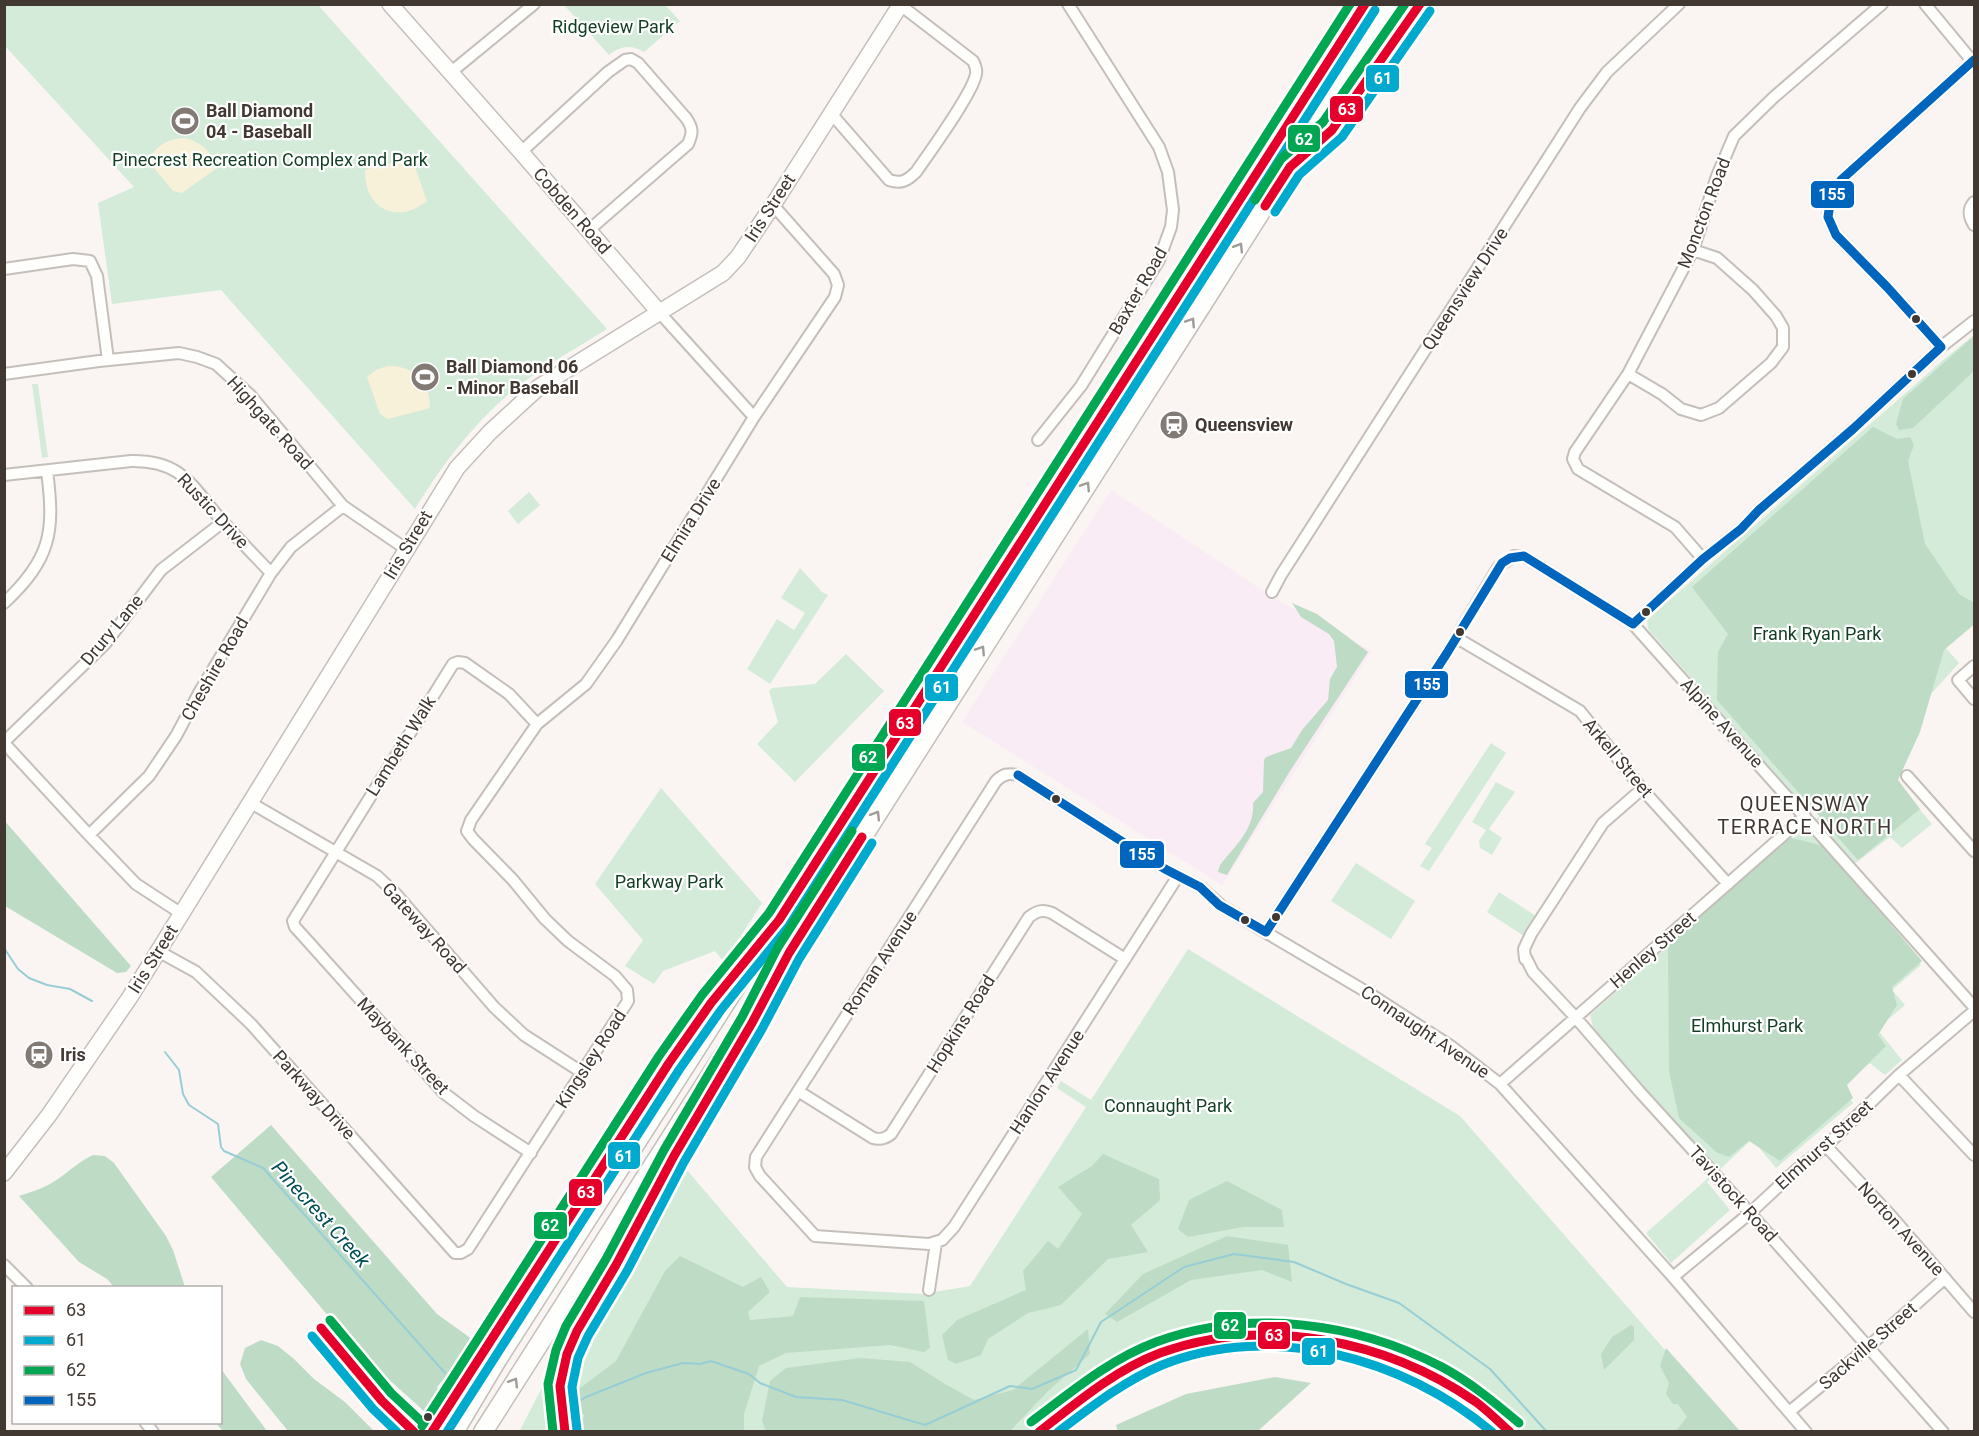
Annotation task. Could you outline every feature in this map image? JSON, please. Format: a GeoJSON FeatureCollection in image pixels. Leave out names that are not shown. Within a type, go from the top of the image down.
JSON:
{"type":"FeatureCollection","features":[{"type":"Feature","properties":{"kind":"highway"},"geometry":{"type":"LineString","coordinates":[[1290,121],[1302,94],[1354,4]]}},
{"type":"Feature","properties":{"kind":"highway"},"geometry":{"type":"LineString","coordinates":[[451,1429],[1107,411],[1365,4]]}},
{"type":"Feature","properties":{"kind":"highway"},"geometry":{"type":"LineString","coordinates":[[483,1431],[1392,4]]}},
{"type":"Feature","properties":{"kind":"highway"},"geometry":{"type":"LineString","coordinates":[[1290,167],[1332,130],[1420,4]]}},
{"type":"Feature","properties":{"kind":"street","name":"Cobden Road"},"geometry":{"type":"LineString","coordinates":[[390,4],[658,312],[754,417]]}},
{"type":"Feature","properties":{"kind":"street"},"geometry":{"type":"LineString","coordinates":[[450,74],[534,4]]}},
{"type":"Feature","properties":{"kind":"street","name":"Baxter Road"},"geometry":{"type":"LineString","coordinates":[[1038,440],[1081,386],[1159,260],[1171,227],[1173,210],[1168,172],[1159,147],[1068,4]]}},
{"type":"Feature","properties":{"kind":"street","name":"Queensview Drive"},"geometry":{"type":"LineString","coordinates":[[1272,592],[1580,108],[1607,72],[1679,4]]}},
{"type":"Feature","properties":{"kind":"street","name":"Moncton Road"},"geometry":{"type":"LineString","coordinates":[[1703,559],[1675,527],[1578,469],[1573,459],[1575,452],[1628,374],[1694,250],[1717,176],[1734,136],[1774,97],[1882,4]]}},
{"type":"Feature","properties":{"kind":"street"},"geometry":{"type":"LineString","coordinates":[[1925,4],[1973,61],[1841,180],[1831,197],[1828,216],[1836,235],[1941,347]]}},
{"type":"Feature","properties":{"kind":"street"},"geometry":{"type":"LineString","coordinates":[[830,115],[889,180],[899,183],[909,180],[967,94],[976,76],[976,66],[968,57],[900,5]]}},
{"type":"Feature","properties":{"kind":"street","name":"Iris Street"},"geometry":{"type":"LineString","coordinates":[[4,1173],[96,1049],[251,803],[457,468],[490,432],[539,387],[723,273],[738,257],[773,205],[900,5]]}},
{"type":"Feature","properties":{"kind":"street"},"geometry":{"type":"LineString","coordinates":[[521,152],[608,72],[625,60],[631,59],[638,63],[691,126],[693,135],[688,144],[589,230]]}},
{"type":"Feature","properties":{"kind":"street"},"geometry":{"type":"LineString","coordinates":[[1974,202],[1969,214],[1974,225]]}},
{"type":"Feature","properties":{"kind":"street","name":"Elmira Drive"},"geometry":{"type":"LineString","coordinates":[[468,828],[471,820],[537,724],[586,684],[617,640],[754,417],[836,297],[838,285],[834,274],[773,205]]}},
{"type":"Feature","properties":{"kind":"street"},"geometry":{"type":"LineString","coordinates":[[1628,374],[1662,394],[1681,409],[1701,415],[1719,408],[1771,363],[1783,347],[1783,328],[1776,316],[1753,290],[1718,258],[1694,250]]}},
{"type":"Feature","properties":{"kind":"street"},"geometry":{"type":"LineString","coordinates":[[4,269],[73,259],[90,261],[98,276],[108,360]]}},
{"type":"Feature","properties":{"kind":"street"},"geometry":{"type":"LineString","coordinates":[[1633,624],[1703,559],[1741,529],[1759,510],[1853,429],[1941,347],[1974,321]]}},
{"type":"Feature","properties":{"kind":"street","name":"Highgate Road"},"geometry":{"type":"LineString","coordinates":[[4,374],[179,353],[216,364],[251,396],[343,506],[406,549]]}},
{"type":"Feature","properties":{"kind":"street","name":"Rustic Drive"},"geometry":{"type":"LineString","coordinates":[[4,475],[151,460],[170,467],[185,477],[271,573]]}},
{"type":"Feature","properties":{"kind":"street"},"geometry":{"type":"LineString","coordinates":[[4,603],[26,582],[40,561],[51,524],[47,471]]}},
{"type":"Feature","properties":{"kind":"street","name":"Cheshire Road"},"geometry":{"type":"LineString","coordinates":[[89,835],[149,776],[176,736],[200,691],[271,573],[291,547],[343,506]]}},
{"type":"Feature","properties":{"kind":"street","name":"Drury Lane"},"geometry":{"type":"LineString","coordinates":[[4,743],[105,644],[161,570],[223,522]]}},
{"type":"Feature","properties":{"kind":"street","name":"Alpine Avenue"},"geometry":{"type":"LineString","coordinates":[[1457,638],[1499,566],[1514,556],[1524,556],[1633,624],[1974,1009]]}},
{"type":"Feature","properties":{"kind":"street"},"geometry":{"type":"LineString","coordinates":[[1266,932],[1457,638]]}},
{"type":"Feature","properties":{"kind":"street","name":"Arkell Street"},"geometry":{"type":"LineString","coordinates":[[1457,638],[1580,711],[1642,789],[1728,884]]}},
{"type":"Feature","properties":{"kind":"street","name":"Lambeth Walk"},"geometry":{"type":"LineString","coordinates":[[293,921],[453,664],[465,663],[491,681],[509,694],[537,724]]}},
{"type":"Feature","properties":{"kind":"street"},"geometry":{"type":"LineString","coordinates":[[1974,666],[1958,680],[1974,699]]}},
{"type":"Feature","properties":{"kind":"street"},"geometry":{"type":"LineString","coordinates":[[4,743],[136,884],[182,914]]}},
{"type":"Feature","properties":{"kind":"street","name":"Roman Avenue"},"geometry":{"type":"LineString","coordinates":[[936,1243],[815,1236],[760,1176],[755,1167],[756,1157],[996,781],[1010,773],[1018,775]]}},
{"type":"Feature","properties":{"kind":"street","name":"Connaught Avenue"},"geometry":{"type":"LineString","coordinates":[[1018,775],[1178,876],[1200,887],[1219,904],[1406,1017],[1480,1067],[1500,1084],[1673,1277],[1806,1431]]}},
{"type":"Feature","properties":{"kind":"street"},"geometry":{"type":"LineString","coordinates":[[1907,776],[1974,851]]}},
{"type":"Feature","properties":{"kind":"street","name":"Tavistock Road"},"geometry":{"type":"LineString","coordinates":[[1642,789],[1603,823],[1531,934],[1524,949],[1525,959],[1533,972],[1943,1431]]}},
{"type":"Feature","properties":{"kind":"street","name":"Gateway Road"},"geometry":{"type":"LineString","coordinates":[[251,803],[378,876],[494,1007],[524,1035],[583,1072]]}},
{"type":"Feature","properties":{"kind":"street","name":"Henley Street"},"geometry":{"type":"LineString","coordinates":[[1500,1084],[1805,816]]}},
{"type":"Feature","properties":{"kind":"street","name":"Kingsley Road"},"geometry":{"type":"LineString","coordinates":[[457,1253],[468,1249],[628,1001],[627,990],[615,976],[568,941],[545,919],[513,880],[473,839],[467,831],[468,828]]}},
{"type":"Feature","properties":{"kind":"street","name":"Hanlon Avenue"},"geometry":{"type":"LineString","coordinates":[[936,1243],[947,1236],[954,1227],[1178,876]]}},
{"type":"Feature","properties":{"kind":"street","name":"Hopkins Road"},"geometry":{"type":"LineString","coordinates":[[798,1091],[873,1138],[878,1140],[891,1134],[1029,917],[1034,913],[1046,911],[1052,913],[1125,959]]}},
{"type":"Feature","properties":{"kind":"street","name":"Maybank Street"},"geometry":{"type":"LineString","coordinates":[[293,921],[304,938],[444,1093],[474,1116],[531,1153]]}},
{"type":"Feature","properties":{"kind":"street","name":"Parkway Drive"},"geometry":{"type":"LineString","coordinates":[[158,951],[195,972],[251,1024],[437,1234],[457,1253]]}},
{"type":"Feature","properties":{"kind":"street","name":"Elmhurst Street"},"geometry":{"type":"LineString","coordinates":[[1673,1277],[1826,1146],[1899,1075],[1974,1009]]}},
{"type":"Feature","properties":{"kind":"street"},"geometry":{"type":"LineString","coordinates":[[1899,1075],[1974,1155]]}},
{"type":"Feature","properties":{"kind":"street","name":"Norton Avenue"},"geometry":{"type":"LineString","coordinates":[[1826,1146],[1892,1217],[1974,1312]]}},
{"type":"Feature","properties":{"kind":"street"},"geometry":{"type":"LineString","coordinates":[[929,1290],[936,1243]]}},
{"type":"Feature","properties":{"kind":"street"},"geometry":{"type":"LineString","coordinates":[[4,1265],[26,1286]]}},
{"type":"Feature","properties":{"kind":"street","name":"Sackville Street"},"geometry":{"type":"LineString","coordinates":[[1789,1412],[1868,1347],[1945,1278]]}},
{"type":"Feature","properties":{"kind":"shaded area"},"geometry":{"type":"Polygon","coordinates":[[[1111,490],[1279,601],[1372,651],[1222,885],[962,722],[1111,490]]]}},
{"type":"Feature","properties":{"kind":"green space","name":"Pinecrest Recreation Complex and Park"},"geometry":{"type":"Polygon","coordinates":[[[5,5],[318,5],[607,329],[525,381],[493,409],[451,456],[415,509],[221,290],[112,304],[98,203],[134,187],[5,46],[5,5]]]}},
{"type":"Feature","properties":{"kind":"green space","name":"Ridgeview Park"},"geometry":{"type":"Polygon","coordinates":[[[564,5],[665,5],[680,21],[644,52],[626,47],[609,55],[564,5]]]}},
{"type":"Feature","properties":{"kind":"green space","name":"Frank Ryan Park"},"geometry":{"type":"Polygon","coordinates":[[[1974,335],[1974,625],[1946,648],[1959,663],[1876,755],[1809,812],[1648,629],[1647,620],[1974,335]]]}},
{"type":"Feature","properties":{"kind":"green space"},"geometry":{"type":"Polygon","coordinates":[[[1974,336],[1974,371],[1913,428],[1899,430],[1896,424],[1903,399],[1974,336]]]}},
{"type":"Feature","properties":{"kind":"green space"},"geometry":{"type":"Polygon","coordinates":[[[32,384],[38,384],[48,457],[42,458],[32,384]]]}},
{"type":"Feature","properties":{"kind":"green space","name":"Frank Ryan Park"},"geometry":{"type":"Polygon","coordinates":[[[1873,427],[1897,439],[1910,437],[1914,445],[1908,461],[1925,544],[1959,594],[1974,603],[1974,624],[1944,650],[1920,732],[1898,780],[1920,809],[1858,860],[1717,700],[1718,652],[1728,634],[1692,587],[1873,427]]]}},
{"type":"Feature","properties":{"kind":"green space"},"geometry":{"type":"Polygon","coordinates":[[[529,492],[540,505],[518,524],[508,511],[529,492]]]}},
{"type":"Feature","properties":{"kind":"green space"},"geometry":{"type":"Polygon","coordinates":[[[800,568],[822,592],[828,595],[770,684],[747,669],[777,619],[794,630],[805,613],[781,598],[800,568]]]}},
{"type":"Feature","properties":{"kind":"green space"},"geometry":{"type":"Polygon","coordinates":[[[1292,603],[1317,614],[1368,652],[1290,771],[1227,875],[1218,872],[1220,865],[1238,844],[1251,821],[1253,803],[1263,792],[1264,760],[1266,757],[1291,748],[1302,730],[1328,700],[1330,679],[1337,667],[1334,641],[1329,634],[1301,617],[1292,603]]]}},
{"type":"Feature","properties":{"kind":"green space"},"geometry":{"type":"Polygon","coordinates":[[[846,654],[884,691],[795,782],[757,744],[778,722],[769,691],[772,688],[815,684],[846,654]]]}},
{"type":"Feature","properties":{"kind":"green space"},"geometry":{"type":"Polygon","coordinates":[[[1491,743],[1506,753],[1429,871],[1420,866],[1432,848],[1425,844],[1491,743]]]}},
{"type":"Feature","properties":{"kind":"green space","name":"Elmhurst Park"},"geometry":{"type":"Polygon","coordinates":[[[1882,764],[1932,824],[1902,848],[1890,837],[1845,871],[1921,965],[1892,990],[1905,1005],[1877,1029],[1902,1060],[1885,1075],[1870,1063],[1842,1085],[1853,1103],[1776,1168],[1752,1139],[1707,1182],[1730,1210],[1671,1263],[1646,1233],[1706,1180],[1716,1166],[1643,1087],[1593,1027],[1590,1015],[1728,893],[1882,764]]]}},
{"type":"Feature","properties":{"kind":"green space"},"geometry":{"type":"Polygon","coordinates":[[[1496,782],[1515,792],[1489,829],[1502,838],[1492,855],[1480,848],[1479,841],[1486,830],[1472,822],[1496,782]]]}},
{"type":"Feature","properties":{"kind":"green space","name":"Parkway Park"},"geometry":{"type":"Polygon","coordinates":[[[661,788],[762,903],[724,962],[715,951],[663,971],[654,984],[625,966],[643,940],[595,884],[661,788]]]}},
{"type":"Feature","properties":{"kind":"green space"},"geometry":{"type":"Polygon","coordinates":[[[4,820],[131,966],[126,972],[117,973],[5,906],[4,820]]]}},
{"type":"Feature","properties":{"kind":"green space","name":"Elmhurst Park"},"geometry":{"type":"Polygon","coordinates":[[[1788,837],[1824,846],[1922,961],[1892,987],[1897,1005],[1878,1035],[1886,1046],[1847,1085],[1853,1098],[1780,1161],[1749,1141],[1729,1157],[1716,1152],[1679,1118],[1669,1071],[1668,943],[1788,837]]]}},
{"type":"Feature","properties":{"kind":"green space"},"geometry":{"type":"Polygon","coordinates":[[[1356,863],[1415,901],[1391,939],[1331,901],[1356,863]]]}},
{"type":"Feature","properties":{"kind":"green space"},"geometry":{"type":"Polygon","coordinates":[[[1499,892],[1536,916],[1524,936],[1487,912],[1499,892]]]}},
{"type":"Feature","properties":{"kind":"green space","name":"Connaught Park"},"geometry":{"type":"Polygon","coordinates":[[[1188,949],[1460,1116],[1736,1431],[1517,1431],[1485,1401],[1419,1355],[1323,1333],[1247,1326],[1197,1333],[1162,1343],[1122,1362],[1028,1431],[519,1432],[551,1370],[586,1334],[680,1162],[787,1287],[923,1294],[970,1286],[1086,1107],[1057,1088],[1061,1081],[1091,1100],[1188,949]]]}},
{"type":"Feature","properties":{"kind":"green space"},"geometry":{"type":"Polygon","coordinates":[[[271,1125],[437,1314],[476,1342],[437,1387],[441,1395],[426,1413],[340,1330],[211,1177],[271,1125]]]}},
{"type":"Feature","properties":{"kind":"green space"},"geometry":{"type":"Polygon","coordinates":[[[1103,1154],[1159,1179],[1160,1200],[1131,1225],[1148,1252],[1108,1259],[1061,1305],[1028,1313],[988,1339],[981,1355],[956,1364],[948,1360],[942,1335],[957,1320],[1026,1290],[1023,1271],[1048,1241],[1058,1249],[1082,1214],[1058,1187],[1092,1166],[1103,1154]]]}},
{"type":"Feature","properties":{"kind":"green space"},"geometry":{"type":"Polygon","coordinates":[[[93,1155],[105,1156],[114,1163],[166,1236],[185,1286],[113,1286],[107,1279],[79,1262],[19,1196],[50,1184],[93,1155]]]}},
{"type":"Feature","properties":{"kind":"green space"},"geometry":{"type":"Polygon","coordinates":[[[1227,1181],[1282,1210],[1284,1227],[1243,1227],[1188,1237],[1178,1229],[1189,1200],[1227,1181]]]}},
{"type":"Feature","properties":{"kind":"green space"},"geometry":{"type":"Polygon","coordinates":[[[1227,1236],[1288,1245],[1292,1282],[1262,1270],[1191,1280],[1117,1322],[1105,1314],[1143,1274],[1227,1236]]]}},
{"type":"Feature","properties":{"kind":"green space"},"geometry":{"type":"Polygon","coordinates":[[[680,1256],[743,1287],[761,1277],[770,1292],[748,1312],[750,1320],[793,1316],[800,1297],[924,1301],[930,1348],[924,1352],[890,1345],[786,1353],[759,1366],[744,1414],[744,1431],[574,1431],[570,1424],[585,1416],[567,1398],[616,1361],[665,1271],[680,1256]]]}},
{"type":"Feature","properties":{"kind":"green space"},"geometry":{"type":"Polygon","coordinates":[[[1631,1325],[1634,1327],[1634,1340],[1604,1370],[1601,1354],[1612,1337],[1631,1325]]]}},
{"type":"Feature","properties":{"kind":"green space"},"geometry":{"type":"Polygon","coordinates":[[[1088,1329],[1090,1354],[1048,1391],[1010,1431],[766,1432],[762,1421],[770,1381],[786,1368],[860,1358],[910,1362],[974,1400],[1013,1390],[1088,1329]]]}},
{"type":"Feature","properties":{"kind":"green space"},"geometry":{"type":"Polygon","coordinates":[[[261,1340],[278,1346],[314,1379],[345,1402],[374,1431],[288,1431],[246,1379],[240,1364],[245,1348],[261,1340]]]}},
{"type":"Feature","properties":{"kind":"green space"},"geometry":{"type":"Polygon","coordinates":[[[1666,1348],[1740,1431],[1676,1431],[1687,1417],[1678,1404],[1673,1404],[1666,1394],[1669,1383],[1660,1366],[1666,1348]]]}},
{"type":"Feature","properties":{"kind":"green space"},"geometry":{"type":"Polygon","coordinates":[[[222,1370],[267,1431],[222,1430],[217,1424],[222,1424],[222,1370]]]}},
{"type":"Feature","properties":{"kind":"green space"},"geometry":{"type":"Polygon","coordinates":[[[1275,1377],[1311,1383],[1258,1431],[1118,1432],[1116,1425],[1186,1394],[1275,1377]]]}},
{"type":"Feature","properties":{"kind":"sand"},"geometry":{"type":"Polygon","coordinates":[[[185,138],[206,148],[217,168],[182,193],[173,191],[148,161],[163,144],[185,138]]]}},
{"type":"Feature","properties":{"kind":"sand"},"geometry":{"type":"Polygon","coordinates":[[[407,159],[414,164],[427,201],[405,212],[384,209],[370,195],[365,170],[407,159]]]}},
{"type":"Feature","properties":{"kind":"sand"},"geometry":{"type":"Polygon","coordinates":[[[387,366],[405,368],[419,376],[427,390],[430,408],[388,419],[380,414],[367,377],[387,366]]]}},
{"type":"Feature","properties":{"kind":"waterway","name":"Pinecrest Creek"},"geometry":{"type":"LineString","coordinates":[[4,948],[18,969],[29,978],[47,985],[70,989],[92,1001]]}},
{"type":"Feature","properties":{"kind":"waterway","name":"Pinecrest Creek"},"geometry":{"type":"LineString","coordinates":[[165,1052],[179,1070],[183,1094],[189,1105],[218,1124],[221,1147],[224,1151],[263,1168],[445,1373]]}},
{"type":"Feature","properties":{"kind":"waterway","name":"Pinecrest Creek"},"geometry":{"type":"LineString","coordinates":[[578,1402],[646,1373],[683,1363],[700,1364],[711,1361],[749,1374],[760,1383],[796,1397],[842,1400],[925,1425],[1010,1386],[1032,1389],[1076,1370],[1101,1322],[1184,1267],[1234,1254],[1294,1262],[1399,1303],[1490,1369],[1547,1432]]}},
{"type":"Feature","properties":{"kind":"transit line","name":"62"},"geometry":{"type":"LineString","coordinates":[[422,1426],[659,1056],[702,995],[769,913],[1350,4]]}},
{"type":"Feature","properties":{"kind":"transit line","name":"63"},"geometry":{"type":"LineString","coordinates":[[432,1432],[669,1063],[711,1003],[779,920],[1365,4]]}},
{"type":"Feature","properties":{"kind":"transit line","name":"62"},"geometry":{"type":"LineString","coordinates":[[1255,200],[1281,159],[1323,122],[1405,4]]}},
{"type":"Feature","properties":{"kind":"transit line","name":"63"},"geometry":{"type":"LineString","coordinates":[[1265,206],[1290,167],[1332,130],[1420,4]]}},
{"type":"Feature","properties":{"kind":"transit line","name":"61"},"geometry":{"type":"LineString","coordinates":[[447,1432],[679,1070],[721,1010],[789,926],[1375,10]]}},
{"type":"Feature","properties":{"kind":"transit line","name":"61"},"geometry":{"type":"LineString","coordinates":[[1275,212],[1299,175],[1342,137],[1430,11]]}},
{"type":"Feature","properties":{"kind":"transit line","name":"155"},"geometry":{"type":"LineString","coordinates":[[1941,347],[1836,235],[1828,217],[1831,197],[1841,180],[1974,60]]}},
{"type":"Feature","properties":{"kind":"transit line","name":"155"},"geometry":{"type":"LineString","coordinates":[[1633,624],[1703,559],[1741,529],[1759,510],[1853,429],[1941,347]]}},
{"type":"Feature","properties":{"kind":"transit line","name":"155"},"geometry":{"type":"LineString","coordinates":[[1266,932],[1447,653],[1502,563],[1510,558],[1524,556],[1633,624]]}},
{"type":"Feature","properties":{"kind":"transit line","name":"155"},"geometry":{"type":"LineString","coordinates":[[1018,775],[1165,869],[1200,887],[1219,905],[1266,932]]}},
{"type":"Feature","properties":{"kind":"transit line","name":"62"},"geometry":{"type":"LineString","coordinates":[[553,1432],[548,1384],[556,1350],[566,1326],[606,1259],[664,1150],[742,1017],[778,947],[852,831]]}},
{"type":"Feature","properties":{"kind":"transit line","name":"63"},"geometry":{"type":"LineString","coordinates":[[565,1432],[560,1386],[567,1354],[577,1331],[616,1265],[674,1156],[752,1023],[789,953],[862,837]]}},
{"type":"Feature","properties":{"kind":"transit line","name":"61"},"geometry":{"type":"LineString","coordinates":[[577,1430],[572,1387],[578,1358],[588,1336],[627,1271],[684,1162],[762,1029],[799,959],[872,843]]}},
{"type":"Feature","properties":{"kind":"transit line","name":"62"},"geometry":{"type":"LineString","coordinates":[[330,1320],[391,1393],[423,1423]]}},
{"type":"Feature","properties":{"kind":"transit line","name":"62"},"geometry":{"type":"LineString","coordinates":[[1031,1422],[1107,1367],[1139,1349],[1191,1331],[1228,1325],[1264,1323],[1338,1330],[1374,1339],[1409,1352],[1462,1379],[1519,1423]]}},
{"type":"Feature","properties":{"kind":"transit line","name":"63"},"geometry":{"type":"LineString","coordinates":[[321,1328],[382,1401],[414,1432]]}},
{"type":"Feature","properties":{"kind":"transit line","name":"63"},"geometry":{"type":"LineString","coordinates":[[1039,1432],[1127,1368],[1160,1353],[1200,1342],[1241,1336],[1282,1335],[1323,1340],[1364,1349],[1403,1363],[1441,1381],[1476,1402],[1510,1432]]}},
{"type":"Feature","properties":{"kind":"transit line","name":"61"},"geometry":{"type":"LineString","coordinates":[[312,1336],[373,1409],[397,1432]]}},
{"type":"Feature","properties":{"kind":"transit line","name":"61"},"geometry":{"type":"LineString","coordinates":[[1058,1432],[1095,1404],[1148,1371],[1204,1352],[1248,1346],[1292,1347],[1335,1354],[1378,1367],[1419,1384],[1457,1406],[1492,1432]]}},
{"type":"Feature","properties":{"kind":"place","name":"Ball Diamond 04 - Baseball"},"geometry":{"type":"Point","coordinates":[185,121]}},
{"type":"Feature","properties":{"kind":"place","name":"Ball Diamond 06 - Minor Baseball"},"geometry":{"type":"Point","coordinates":[425,377]}},
{"type":"Feature","properties":{"kind":"place","name":"Queensview"},"geometry":{"type":"Point","coordinates":[1174,425]}},
{"type":"Feature","properties":{"kind":"place","name":"Iris"},"geometry":{"type":"Point","coordinates":[39,1055]}},
{"type":"Feature","properties":{"kind":"district","name":"QUEENSWAY TERRACE NORTH"},"geometry":{"type":"Point","coordinates":[1805,816]}}]}
